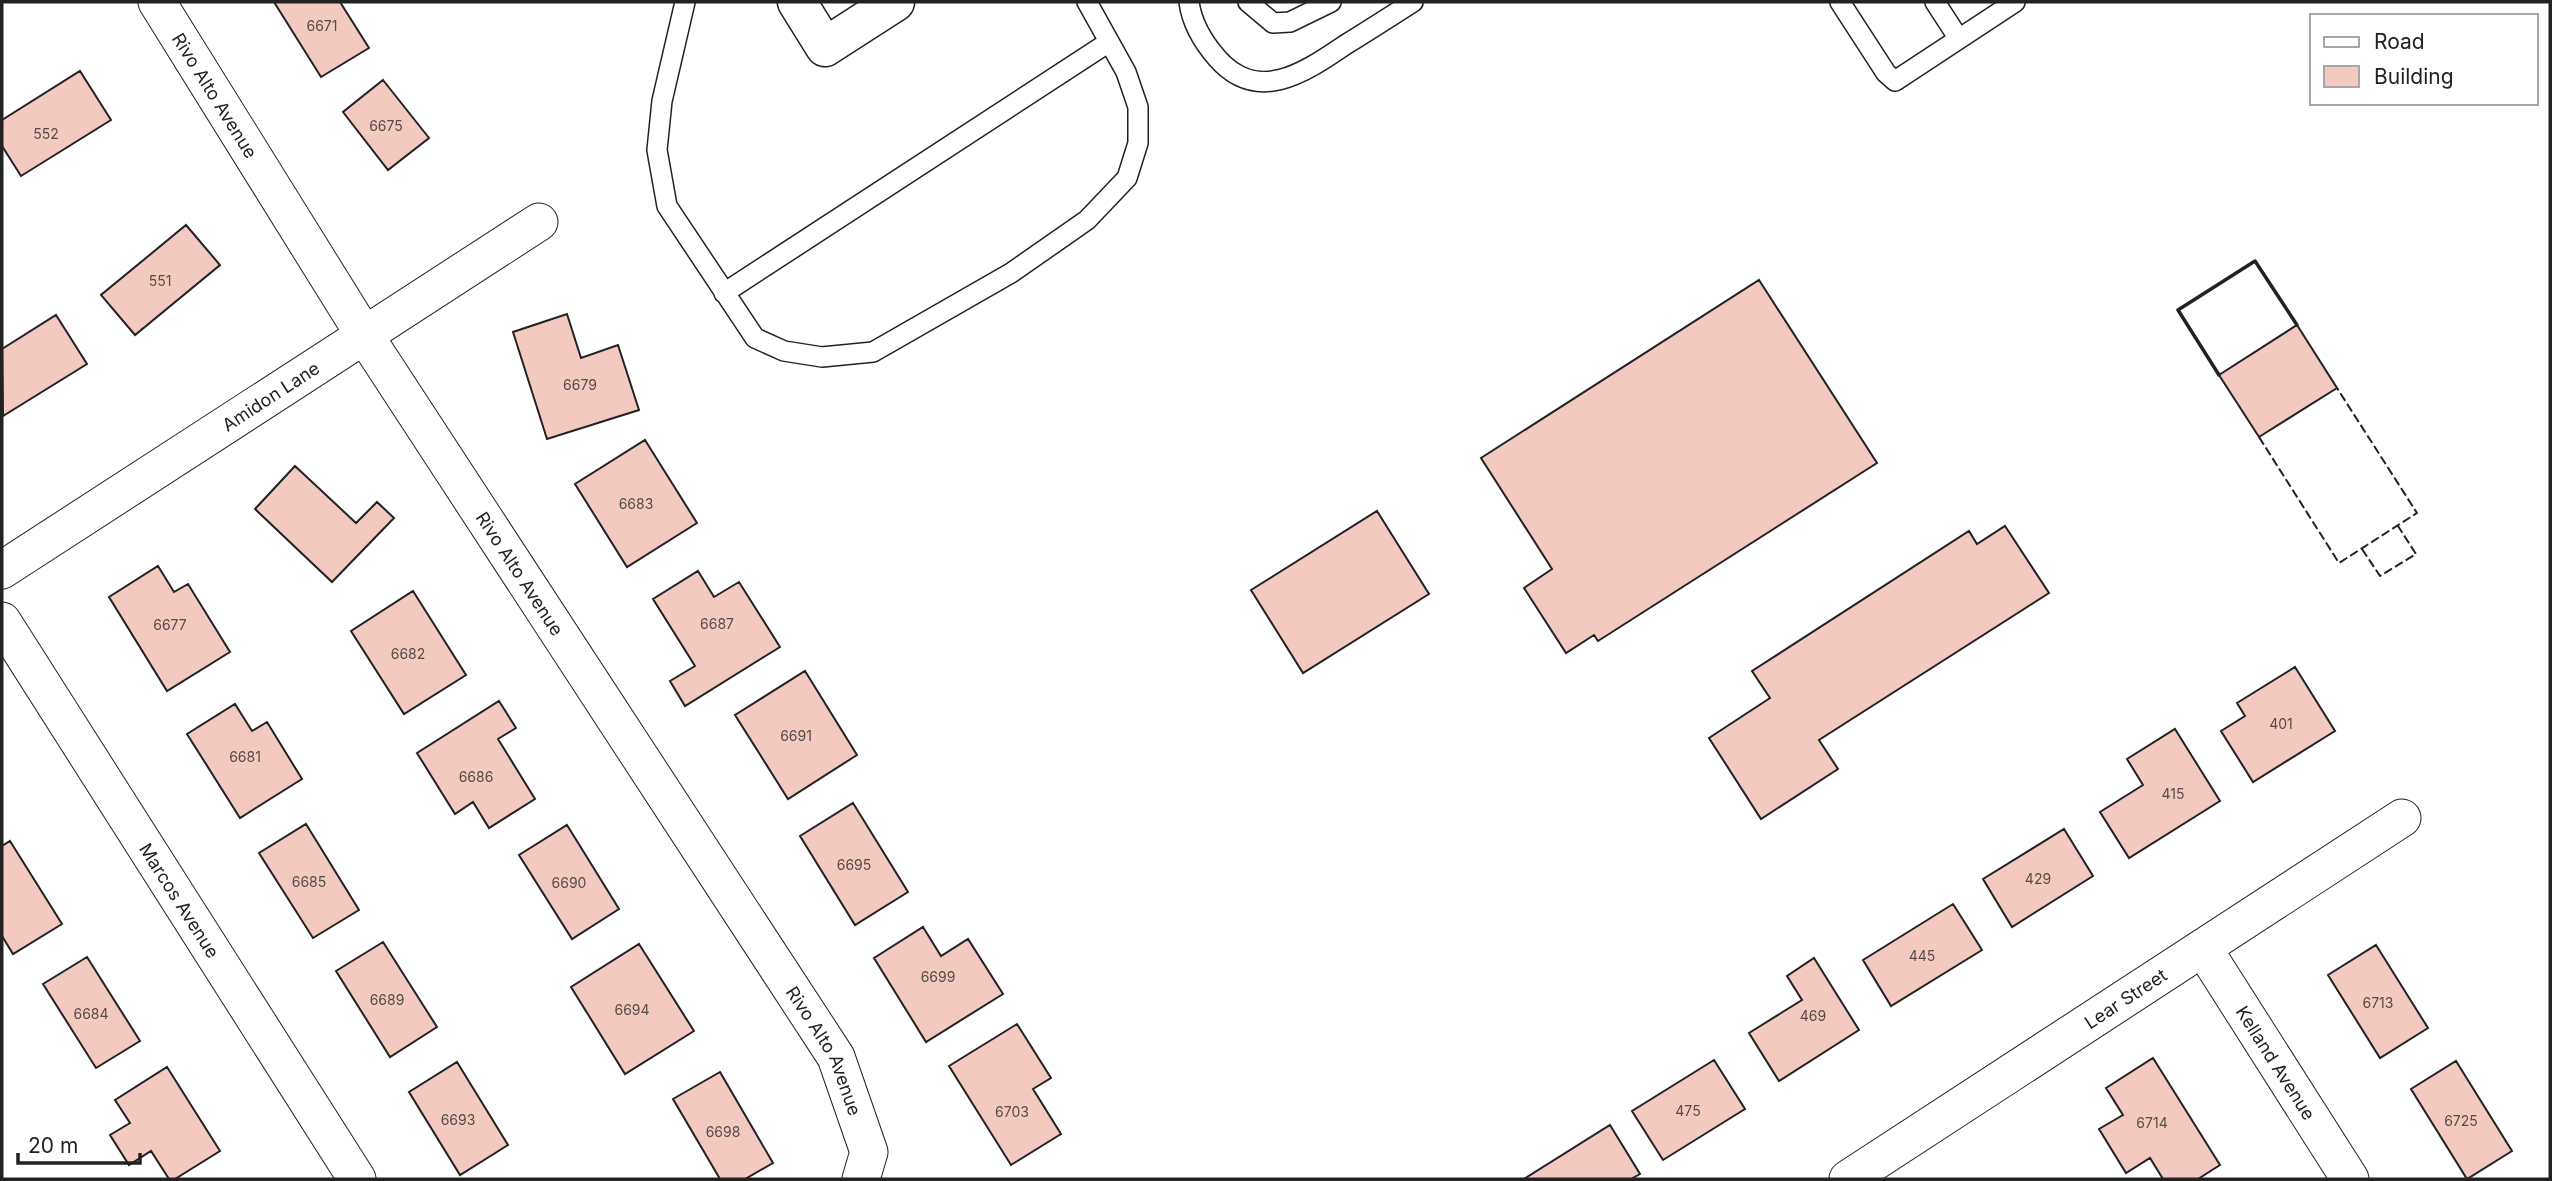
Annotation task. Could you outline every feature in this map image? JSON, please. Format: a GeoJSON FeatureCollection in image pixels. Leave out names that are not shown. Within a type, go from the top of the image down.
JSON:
{"type":"FeatureCollection","features":[{"type":"Feature","properties":{"kind":"street","name":"Rivo Alto Avenue"},"geometry":{"type":"LineString","coordinates":[[157,2],[363,333],[836,1057],[865,1165]]}},
{"type":"Feature","properties":{"kind":"street"},"geometry":{"type":"LineString","coordinates":[[797,2],[825,47],[895,2]]}},
{"type":"Feature","properties":{"kind":"street","name":"Amidon Lane"},"geometry":{"type":"LineString","coordinates":[[2,570],[363,333],[539,222]]}},
{"type":"Feature","properties":{"kind":"street","name":"Marcos Avenue"},"geometry":{"type":"LineString","coordinates":[[2,621],[358,1179]]}},
{"type":"Feature","properties":{"kind":"street","name":"Lear Street"},"geometry":{"type":"LineString","coordinates":[[1848,1179],[2402,818]]}},
{"type":"Feature","properties":{"kind":"street","name":"Kelland Avenue"},"geometry":{"type":"LineString","coordinates":[[2203,948],[2350,1179]]}},
{"type":"Feature","properties":{"kind":"lane"},"geometry":{"type":"LineString","coordinates":[[685,2],[662,101],[657,150],[667,206],[755,338],[784,351],[822,357],[873,352],[1011,273],[1087,220],[1127,178],[1138,143],[1138,107],[1126,72],[1087,2]]}},
{"type":"Feature","properties":{"kind":"lane"},"geometry":{"type":"LineString","coordinates":[[1189,2],[1191,15],[1204,43],[1221,63],[1244,79],[1266,82],[1301,74],[1413,2]]}},
{"type":"Feature","properties":{"kind":"lane"},"geometry":{"type":"LineString","coordinates":[[1248,2],[1273,23],[1290,22],[1331,2]]}},
{"type":"Feature","properties":{"kind":"lane"},"geometry":{"type":"LineString","coordinates":[[1840,2],[1886,73],[1895,81],[2015,2]]}},
{"type":"Feature","properties":{"kind":"lane"},"geometry":{"type":"LineString","coordinates":[[1935,2],[1959,39]]}},
{"type":"Feature","properties":{"kind":"lane"},"geometry":{"type":"LineString","coordinates":[[724,293],[1109,43]]}},
{"type":"Feature","properties":{"kind":"building"},"geometry":{"type":"Polygon","coordinates":[[[274,2],[340,2],[369,48],[321,77],[274,2]]]}},
{"type":"Feature","properties":{"kind":"building"},"geometry":{"type":"Polygon","coordinates":[[[80,71],[111,120],[21,176],[2,146],[2,120],[80,71]]]}},
{"type":"Feature","properties":{"kind":"building"},"geometry":{"type":"Polygon","coordinates":[[[383,80],[429,138],[388,170],[343,112],[383,80]]]}},
{"type":"Feature","properties":{"kind":"building"},"geometry":{"type":"Polygon","coordinates":[[[186,225],[220,265],[135,335],[101,295],[186,225]]]}},
{"type":"Feature","properties":{"kind":"building"},"geometry":{"type":"Polygon","coordinates":[[[1759,280],[1877,463],[1598,641],[1594,635],[1566,653],[1524,588],[1552,569],[1481,458],[1759,280]]]}},
{"type":"Feature","properties":{"kind":"building"},"geometry":{"type":"Polygon","coordinates":[[[567,314],[581,358],[618,345],[639,410],[547,439],[513,332],[567,314]]]}},
{"type":"Feature","properties":{"kind":"building"},"geometry":{"type":"Polygon","coordinates":[[[56,315],[87,364],[3,416],[2,349],[56,315]]]}},
{"type":"Feature","properties":{"kind":"building"},"geometry":{"type":"Polygon","coordinates":[[[2297,325],[2337,388],[2259,437],[2219,375],[2297,325]]]}},
{"type":"Feature","properties":{"kind":"building"},"geometry":{"type":"Polygon","coordinates":[[[645,440],[697,523],[627,567],[575,484],[645,440]]]}},
{"type":"Feature","properties":{"kind":"building"},"geometry":{"type":"Polygon","coordinates":[[[295,466],[356,523],[377,502],[394,518],[332,582],[255,509],[295,466]]]}},
{"type":"Feature","properties":{"kind":"building"},"geometry":{"type":"Polygon","coordinates":[[[1377,511],[1429,594],[1303,673],[1251,590],[1377,511]]]}},
{"type":"Feature","properties":{"kind":"building"},"geometry":{"type":"Polygon","coordinates":[[[2005,526],[2049,593],[1819,740],[1838,769],[1761,819],[1709,738],[1770,698],[1752,671],[1969,531],[1977,544],[2005,526]]]}},
{"type":"Feature","properties":{"kind":"building"},"geometry":{"type":"Polygon","coordinates":[[[158,566],[174,592],[188,584],[230,652],[167,691],[109,597],[158,566]]]}},
{"type":"Feature","properties":{"kind":"building"},"geometry":{"type":"Polygon","coordinates":[[[698,571],[714,597],[739,582],[780,647],[685,706],[670,681],[695,666],[653,599],[698,571]]]}},
{"type":"Feature","properties":{"kind":"building"},"geometry":{"type":"Polygon","coordinates":[[[413,591],[466,675],[404,714],[351,631],[413,591]]]}},
{"type":"Feature","properties":{"kind":"building"},"geometry":{"type":"Polygon","coordinates":[[[2295,667],[2335,731],[2253,782],[2221,731],[2245,716],[2237,703],[2295,667]]]}},
{"type":"Feature","properties":{"kind":"building"},"geometry":{"type":"Polygon","coordinates":[[[805,671],[857,755],[788,799],[735,715],[805,671]]]}},
{"type":"Feature","properties":{"kind":"building"},"geometry":{"type":"Polygon","coordinates":[[[499,701],[516,728],[498,739],[535,799],[489,828],[473,802],[455,814],[417,753],[499,701]]]}},
{"type":"Feature","properties":{"kind":"building"},"geometry":{"type":"Polygon","coordinates":[[[235,704],[252,731],[267,722],[302,779],[240,818],[187,734],[235,704]]]}},
{"type":"Feature","properties":{"kind":"building"},"geometry":{"type":"Polygon","coordinates":[[[2175,729],[2220,801],[2129,858],[2100,812],[2143,785],[2127,759],[2175,729]]]}},
{"type":"Feature","properties":{"kind":"building"},"geometry":{"type":"Polygon","coordinates":[[[853,803],[908,892],[855,925],[800,836],[853,803]]]}},
{"type":"Feature","properties":{"kind":"building"},"geometry":{"type":"Polygon","coordinates":[[[306,824],[359,910],[313,938],[259,853],[306,824]]]}},
{"type":"Feature","properties":{"kind":"building"},"geometry":{"type":"Polygon","coordinates":[[[567,825],[619,909],[572,939],[519,855],[567,825]]]}},
{"type":"Feature","properties":{"kind":"building"},"geometry":{"type":"Polygon","coordinates":[[[2064,829],[2093,876],[2012,927],[1983,879],[2064,829]]]}},
{"type":"Feature","properties":{"kind":"building"},"geometry":{"type":"Polygon","coordinates":[[[10,841],[62,924],[13,954],[2,936],[2,846],[10,841]]]}},
{"type":"Feature","properties":{"kind":"building"},"geometry":{"type":"Polygon","coordinates":[[[1953,904],[1982,950],[1891,1006],[1863,960],[1953,904]]]}},
{"type":"Feature","properties":{"kind":"building"},"geometry":{"type":"Polygon","coordinates":[[[923,927],[941,956],[968,939],[1003,994],[926,1042],[874,958],[923,927]]]}},
{"type":"Feature","properties":{"kind":"building"},"geometry":{"type":"Polygon","coordinates":[[[383,942],[437,1027],[390,1057],[336,971],[383,942]]]}},
{"type":"Feature","properties":{"kind":"building"},"geometry":{"type":"Polygon","coordinates":[[[639,944],[694,1031],[625,1074],[571,987],[639,944]]]}},
{"type":"Feature","properties":{"kind":"building"},"geometry":{"type":"Polygon","coordinates":[[[2376,945],[2428,1028],[2380,1058],[2328,975],[2376,945]]]}},
{"type":"Feature","properties":{"kind":"building"},"geometry":{"type":"Polygon","coordinates":[[[87,957],[140,1041],[96,1068],[43,984],[87,957]]]}},
{"type":"Feature","properties":{"kind":"building"},"geometry":{"type":"Polygon","coordinates":[[[1814,958],[1859,1030],[1779,1081],[1749,1033],[1802,1000],[1787,976],[1814,958]]]}},
{"type":"Feature","properties":{"kind":"building"},"geometry":{"type":"Polygon","coordinates":[[[1017,1024],[1051,1078],[1033,1089],[1061,1134],[1011,1165],[949,1066],[1017,1024]]]}},
{"type":"Feature","properties":{"kind":"building"},"geometry":{"type":"Polygon","coordinates":[[[2153,1058],[2220,1165],[2198,1179],[2163,1179],[2150,1158],[2126,1173],[2099,1129],[2123,1115],[2106,1088],[2153,1058]]]}},
{"type":"Feature","properties":{"kind":"building"},"geometry":{"type":"Polygon","coordinates":[[[1714,1060],[1745,1109],[1663,1160],[1632,1111],[1714,1060]]]}},
{"type":"Feature","properties":{"kind":"building"},"geometry":{"type":"Polygon","coordinates":[[[2456,1061],[2512,1151],[2467,1179],[2411,1089],[2456,1061]]]}},
{"type":"Feature","properties":{"kind":"building"},"geometry":{"type":"Polygon","coordinates":[[[457,1062],[508,1145],[460,1175],[409,1092],[457,1062]]]}},
{"type":"Feature","properties":{"kind":"building"},"geometry":{"type":"Polygon","coordinates":[[[167,1067],[220,1151],[175,1179],[169,1179],[151,1151],[129,1165],[110,1135],[130,1123],[115,1100],[167,1067]]]}},
{"type":"Feature","properties":{"kind":"building"},"geometry":{"type":"Polygon","coordinates":[[[720,1072],[773,1163],[745,1179],[720,1179],[673,1099],[720,1072]]]}},
{"type":"Feature","properties":{"kind":"building"},"geometry":{"type":"Polygon","coordinates":[[[1610,1125],[1640,1174],[1631,1179],[1524,1179],[1610,1125]]]}},
{"type":"Feature","properties":{"kind":"fence"},"geometry":{"type":"LineString","coordinates":[[2259,437],[2339,563],[2417,513],[2337,388]]}},
{"type":"Feature","properties":{"kind":"fence"},"geometry":{"type":"LineString","coordinates":[[2362,549],[2380,576],[2416,554],[2398,526]]}},
{"type":"Feature","properties":{"kind":"wall"},"geometry":{"type":"LineString","coordinates":[[2219,375],[2178,310],[2255,261],[2297,325]]}}]}
